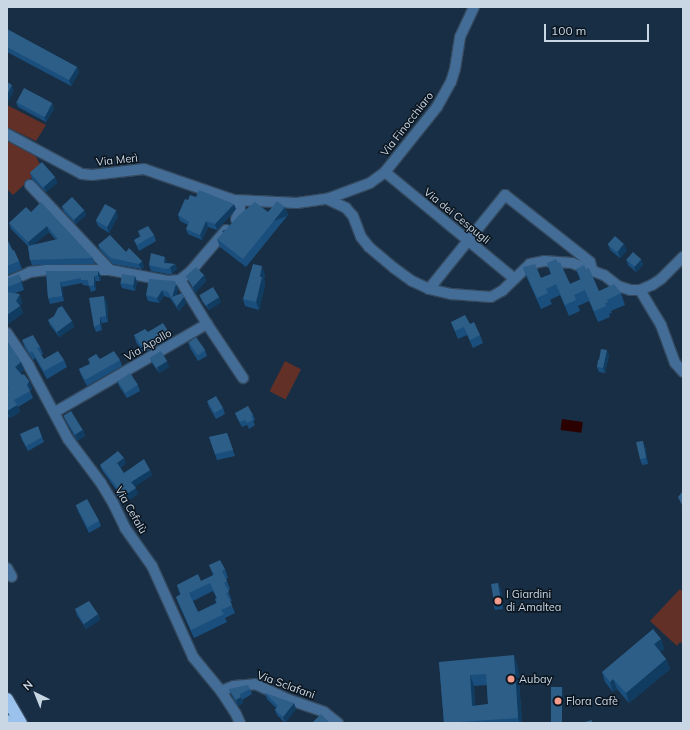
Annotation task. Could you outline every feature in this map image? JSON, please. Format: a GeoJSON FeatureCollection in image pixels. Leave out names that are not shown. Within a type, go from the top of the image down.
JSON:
{"type":"FeatureCollection","features":[{"type":"Feature","properties":{"kind":"highway"},"geometry":{"type":"LineString","coordinates":[[7,698],[21,723]]}},
{"type":"Feature","properties":{"kind":"street","name":"Via Finocchiaro"},"geometry":{"type":"LineString","coordinates":[[265,201],[297,203],[327,199],[370,183],[384,172],[445,95],[455,69],[460,37],[474,7]]}},
{"type":"Feature","properties":{"kind":"street","name":"Via Merì"},"geometry":{"type":"LineString","coordinates":[[7,134],[82,174],[92,175],[144,169],[160,173],[203,190],[234,200],[265,201]]}},
{"type":"Feature","properties":{"kind":"street","name":"Via dei Cespugli"},"geometry":{"type":"LineString","coordinates":[[384,172],[515,279]]}},
{"type":"Feature","properties":{"kind":"street"},"geometry":{"type":"LineString","coordinates":[[30,185],[110,270]]}},
{"type":"Feature","properties":{"kind":"street"},"geometry":{"type":"LineString","coordinates":[[429,289],[505,195],[590,262],[592,269]]}},
{"type":"Feature","properties":{"kind":"street"},"geometry":{"type":"LineString","coordinates":[[327,199],[338,203],[353,216],[361,237],[369,247],[412,281],[429,289],[451,294],[491,297],[502,292],[530,264],[544,261],[572,263],[592,269],[604,274],[618,286],[630,290],[640,290],[661,279],[683,257]]}},
{"type":"Feature","properties":{"kind":"street"},"geometry":{"type":"LineString","coordinates":[[234,200],[240,206],[240,211],[236,219]]}},
{"type":"Feature","properties":{"kind":"street"},"geometry":{"type":"LineString","coordinates":[[7,282],[30,272],[47,270],[110,270],[168,281],[180,280],[190,271],[236,219],[255,205],[265,201]]}},
{"type":"Feature","properties":{"kind":"street"},"geometry":{"type":"LineString","coordinates":[[180,280],[243,378]]}},
{"type":"Feature","properties":{"kind":"street"},"geometry":{"type":"LineString","coordinates":[[640,290],[662,325],[675,363],[683,372]]}},
{"type":"Feature","properties":{"kind":"street","name":"Via Apollo"},"geometry":{"type":"LineString","coordinates":[[55,412],[207,324]]}},
{"type":"Feature","properties":{"kind":"street","name":"Via Cefalù"},"geometry":{"type":"LineString","coordinates":[[7,333],[55,412],[68,439],[104,488],[125,528],[155,572],[193,657],[221,691],[240,723]]}},
{"type":"Feature","properties":{"kind":"street"},"geometry":{"type":"LineString","coordinates":[[7,352],[16,346]]}},
{"type":"Feature","properties":{"kind":"street","name":"Via Sclafani"},"geometry":{"type":"LineString","coordinates":[[221,691],[234,686],[255,684],[287,699],[324,712],[338,723]]}},
{"type":"Feature","properties":{"kind":"shaded area"},"geometry":{"type":"Polygon","coordinates":[[[7,105],[46,125],[36,141],[7,127],[7,105]]]}},
{"type":"Feature","properties":{"kind":"shaded area"},"geometry":{"type":"Polygon","coordinates":[[[7,136],[33,151],[42,168],[13,195],[7,189],[7,136]]]}},
{"type":"Feature","properties":{"kind":"shaded area"},"geometry":{"type":"Polygon","coordinates":[[[285,361],[301,369],[286,399],[270,391],[285,361]]]}},
{"type":"Feature","properties":{"kind":"shaded area"},"geometry":{"type":"Polygon","coordinates":[[[562,419],[583,422],[581,433],[560,430],[562,419]]]}},
{"type":"Feature","properties":{"kind":"shaded area"},"geometry":{"type":"Polygon","coordinates":[[[680,589],[683,592],[683,644],[680,642],[677,646],[650,621],[680,589]]]}},
{"type":"Feature","properties":{"kind":"building"},"geometry":{"type":"Polygon","coordinates":[[[7,29],[77,67],[69,80],[7,47],[7,29]]]}},
{"type":"Feature","properties":{"kind":"building"},"geometry":{"type":"Polygon","coordinates":[[[7,82],[12,85],[7,95],[7,82]]]}},
{"type":"Feature","properties":{"kind":"building"},"geometry":{"type":"Polygon","coordinates":[[[24,88],[52,103],[45,117],[16,102],[24,88]]]}},
{"type":"Feature","properties":{"kind":"building"},"geometry":{"type":"Polygon","coordinates":[[[42,162],[55,177],[43,188],[30,172],[42,162]]]}},
{"type":"Feature","properties":{"kind":"building"},"geometry":{"type":"Polygon","coordinates":[[[199,190],[234,204],[215,224],[206,221],[200,235],[186,229],[189,222],[178,215],[185,199],[188,200],[190,195],[196,197],[199,190]]]}},
{"type":"Feature","properties":{"kind":"building"},"geometry":{"type":"Polygon","coordinates":[[[72,197],[84,210],[74,220],[62,207],[72,197]]]}},
{"type":"Feature","properties":{"kind":"building"},"geometry":{"type":"Polygon","coordinates":[[[277,201],[285,207],[243,259],[217,239],[239,215],[255,202],[268,212],[277,201]]]}},
{"type":"Feature","properties":{"kind":"building"},"geometry":{"type":"Polygon","coordinates":[[[41,202],[93,258],[30,260],[28,246],[58,239],[47,226],[28,242],[9,223],[26,207],[31,212],[41,202]]]}},
{"type":"Feature","properties":{"kind":"building"},"geometry":{"type":"Polygon","coordinates":[[[105,204],[116,210],[107,227],[96,221],[105,204]]]}},
{"type":"Feature","properties":{"kind":"building"},"geometry":{"type":"Polygon","coordinates":[[[148,226],[154,235],[137,245],[134,240],[141,236],[138,231],[148,226]]]}},
{"type":"Feature","properties":{"kind":"building"},"geometry":{"type":"Polygon","coordinates":[[[110,235],[126,252],[129,248],[142,261],[139,264],[111,258],[98,245],[110,235]]]}},
{"type":"Feature","properties":{"kind":"building"},"geometry":{"type":"Polygon","coordinates":[[[615,236],[624,244],[617,252],[608,244],[615,236]]]}},
{"type":"Feature","properties":{"kind":"building"},"geometry":{"type":"Polygon","coordinates":[[[7,239],[19,261],[7,266],[7,239]]]}},
{"type":"Feature","properties":{"kind":"building"},"geometry":{"type":"Polygon","coordinates":[[[633,252],[641,259],[635,267],[626,260],[633,252]]]}},
{"type":"Feature","properties":{"kind":"building"},"geometry":{"type":"Polygon","coordinates":[[[151,253],[165,257],[164,263],[175,264],[166,269],[149,265],[151,253]]]}},
{"type":"Feature","properties":{"kind":"building"},"geometry":{"type":"Polygon","coordinates":[[[556,259],[558,263],[560,262],[570,284],[581,279],[576,269],[584,265],[586,269],[589,268],[599,291],[614,284],[621,293],[607,300],[608,302],[605,303],[606,306],[594,311],[585,290],[574,295],[576,300],[565,305],[556,284],[546,289],[548,293],[537,298],[523,267],[535,264],[541,278],[551,274],[547,263],[556,259]]]}},
{"type":"Feature","properties":{"kind":"building"},"geometry":{"type":"Polygon","coordinates":[[[253,264],[262,266],[260,277],[262,277],[256,302],[243,299],[253,264]]]}},
{"type":"Feature","properties":{"kind":"building"},"geometry":{"type":"Polygon","coordinates":[[[196,267],[204,275],[193,287],[186,276],[196,267]]]}},
{"type":"Feature","properties":{"kind":"building"},"geometry":{"type":"Polygon","coordinates":[[[46,271],[98,271],[98,275],[94,276],[94,285],[89,286],[88,280],[81,280],[81,278],[60,282],[62,296],[48,298],[46,271]]]}},
{"type":"Feature","properties":{"kind":"building"},"geometry":{"type":"Polygon","coordinates":[[[19,274],[21,282],[7,287],[7,279],[19,274]]]}},
{"type":"Feature","properties":{"kind":"building"},"geometry":{"type":"Polygon","coordinates":[[[122,274],[135,276],[133,285],[121,283],[122,274]]]}},
{"type":"Feature","properties":{"kind":"building"},"geometry":{"type":"Polygon","coordinates":[[[149,279],[175,281],[176,284],[172,297],[182,293],[184,297],[177,306],[168,292],[162,290],[157,298],[146,295],[149,279]]]}},
{"type":"Feature","properties":{"kind":"building"},"geometry":{"type":"Polygon","coordinates":[[[213,287],[219,297],[205,306],[199,295],[213,287]]]}},
{"type":"Feature","properties":{"kind":"building"},"geometry":{"type":"Polygon","coordinates":[[[7,292],[20,294],[16,301],[20,306],[7,315],[7,292]]]}},
{"type":"Feature","properties":{"kind":"building"},"geometry":{"type":"Polygon","coordinates":[[[104,296],[106,316],[100,317],[100,324],[94,327],[89,298],[104,296]]]}},
{"type":"Feature","properties":{"kind":"building"},"geometry":{"type":"Polygon","coordinates":[[[62,306],[72,321],[57,332],[48,320],[54,316],[58,308],[62,306]]]}},
{"type":"Feature","properties":{"kind":"building"},"geometry":{"type":"Polygon","coordinates":[[[465,315],[470,324],[474,322],[480,335],[470,340],[464,327],[455,331],[451,322],[465,315]]]}},
{"type":"Feature","properties":{"kind":"building"},"geometry":{"type":"Polygon","coordinates":[[[163,323],[168,331],[141,346],[134,335],[145,329],[148,332],[163,323]]]}},
{"type":"Feature","properties":{"kind":"building"},"geometry":{"type":"Polygon","coordinates":[[[33,335],[40,347],[37,348],[44,359],[58,351],[64,360],[44,371],[32,351],[30,353],[22,340],[33,335]]]}},
{"type":"Feature","properties":{"kind":"building"},"geometry":{"type":"Polygon","coordinates":[[[196,337],[205,350],[198,355],[189,342],[196,337]]]}},
{"type":"Feature","properties":{"kind":"building"},"geometry":{"type":"Polygon","coordinates":[[[7,341],[21,362],[15,367],[22,375],[24,374],[29,381],[27,385],[30,391],[14,400],[17,405],[7,411],[7,389],[9,388],[7,385],[7,341]]]}},
{"type":"Feature","properties":{"kind":"building"},"geometry":{"type":"Polygon","coordinates":[[[601,349],[607,350],[603,368],[597,367],[601,349]]]}},
{"type":"Feature","properties":{"kind":"building"},"geometry":{"type":"Polygon","coordinates":[[[114,351],[120,360],[85,380],[79,369],[90,364],[88,359],[96,354],[100,359],[114,351]]]}},
{"type":"Feature","properties":{"kind":"building"},"geometry":{"type":"Polygon","coordinates":[[[161,351],[167,361],[156,368],[150,358],[161,351]]]}},
{"type":"Feature","properties":{"kind":"building"},"geometry":{"type":"Polygon","coordinates":[[[130,373],[138,385],[125,393],[118,381],[130,373]]]}},
{"type":"Feature","properties":{"kind":"building"},"geometry":{"type":"Polygon","coordinates":[[[216,396],[223,408],[214,413],[207,401],[216,396]]]}},
{"type":"Feature","properties":{"kind":"building"},"geometry":{"type":"Polygon","coordinates":[[[248,406],[253,415],[251,416],[253,420],[247,423],[245,420],[240,422],[235,413],[248,406]]]}},
{"type":"Feature","properties":{"kind":"building"},"geometry":{"type":"Polygon","coordinates":[[[71,411],[83,430],[75,434],[63,416],[71,411]]]}},
{"type":"Feature","properties":{"kind":"building"},"geometry":{"type":"Polygon","coordinates":[[[38,426],[42,437],[26,446],[20,434],[38,426]]]}},
{"type":"Feature","properties":{"kind":"building"},"geometry":{"type":"Polygon","coordinates":[[[227,433],[233,450],[215,454],[209,437],[227,433]]]}},
{"type":"Feature","properties":{"kind":"building"},"geometry":{"type":"Polygon","coordinates":[[[643,441],[646,458],[640,459],[636,442],[643,441]]]}},
{"type":"Feature","properties":{"kind":"building"},"geometry":{"type":"Polygon","coordinates":[[[118,451],[124,458],[117,463],[124,473],[144,459],[150,470],[131,482],[136,488],[119,499],[116,493],[119,490],[100,465],[118,451]]]}},
{"type":"Feature","properties":{"kind":"building"},"geometry":{"type":"Polygon","coordinates":[[[683,491],[683,507],[678,497],[683,491]]]}},
{"type":"Feature","properties":{"kind":"building"},"geometry":{"type":"Polygon","coordinates":[[[87,499],[99,521],[88,527],[76,505],[87,499]]]}},
{"type":"Feature","properties":{"kind":"building"},"geometry":{"type":"Polygon","coordinates":[[[220,560],[225,569],[222,571],[227,581],[224,583],[229,592],[226,593],[232,605],[221,610],[224,614],[191,630],[176,597],[181,594],[177,585],[198,574],[201,581],[214,575],[209,565],[220,560]],[[210,583],[189,593],[198,612],[217,603],[215,599],[217,598],[210,583]]]}},
{"type":"Feature","properties":{"kind":"building"},"geometry":{"type":"Polygon","coordinates":[[[498,583],[501,603],[494,604],[491,584],[498,583]]]}},
{"type":"Feature","properties":{"kind":"building"},"geometry":{"type":"Polygon","coordinates":[[[89,601],[98,614],[84,624],[75,609],[89,601]]]}},
{"type":"Feature","properties":{"kind":"building"},"geometry":{"type":"Polygon","coordinates":[[[653,629],[661,639],[654,644],[666,659],[626,693],[613,679],[610,682],[602,672],[653,629]]]}},
{"type":"Feature","properties":{"kind":"building"},"geometry":{"type":"Polygon","coordinates":[[[514,655],[518,718],[444,723],[439,662],[514,655]],[[486,674],[470,675],[472,706],[488,704],[486,674]]]}},
{"type":"Feature","properties":{"kind":"building"},"geometry":{"type":"Polygon","coordinates":[[[248,685],[250,689],[240,694],[241,697],[236,700],[229,689],[248,685]]]}},
{"type":"Feature","properties":{"kind":"building","name":"Flora Cafè"},"geometry":{"type":"Polygon","coordinates":[[[551,687],[562,687],[562,723],[551,723],[551,687]]]}},
{"type":"Feature","properties":{"kind":"building"},"geometry":{"type":"Polygon","coordinates":[[[265,693],[294,703],[283,717],[275,710],[278,706],[265,693]]]}},
{"type":"Feature","properties":{"kind":"building"},"geometry":{"type":"Polygon","coordinates":[[[321,714],[329,722],[312,723],[321,714]]]}},
{"type":"Feature","properties":{"kind":"building"},"geometry":{"type":"Polygon","coordinates":[[[592,720],[592,723],[581,723],[592,720]]]}},
{"type":"Feature","properties":{"kind":"place","name":"I Giardini di Amaltea"},"geometry":{"type":"Point","coordinates":[498,601]}},
{"type":"Feature","properties":{"kind":"place","name":"Aubay"},"geometry":{"type":"Point","coordinates":[511,679]}},
{"type":"Feature","properties":{"kind":"place","name":"Flora Cafè"},"geometry":{"type":"Point","coordinates":[558,701]}}]}
